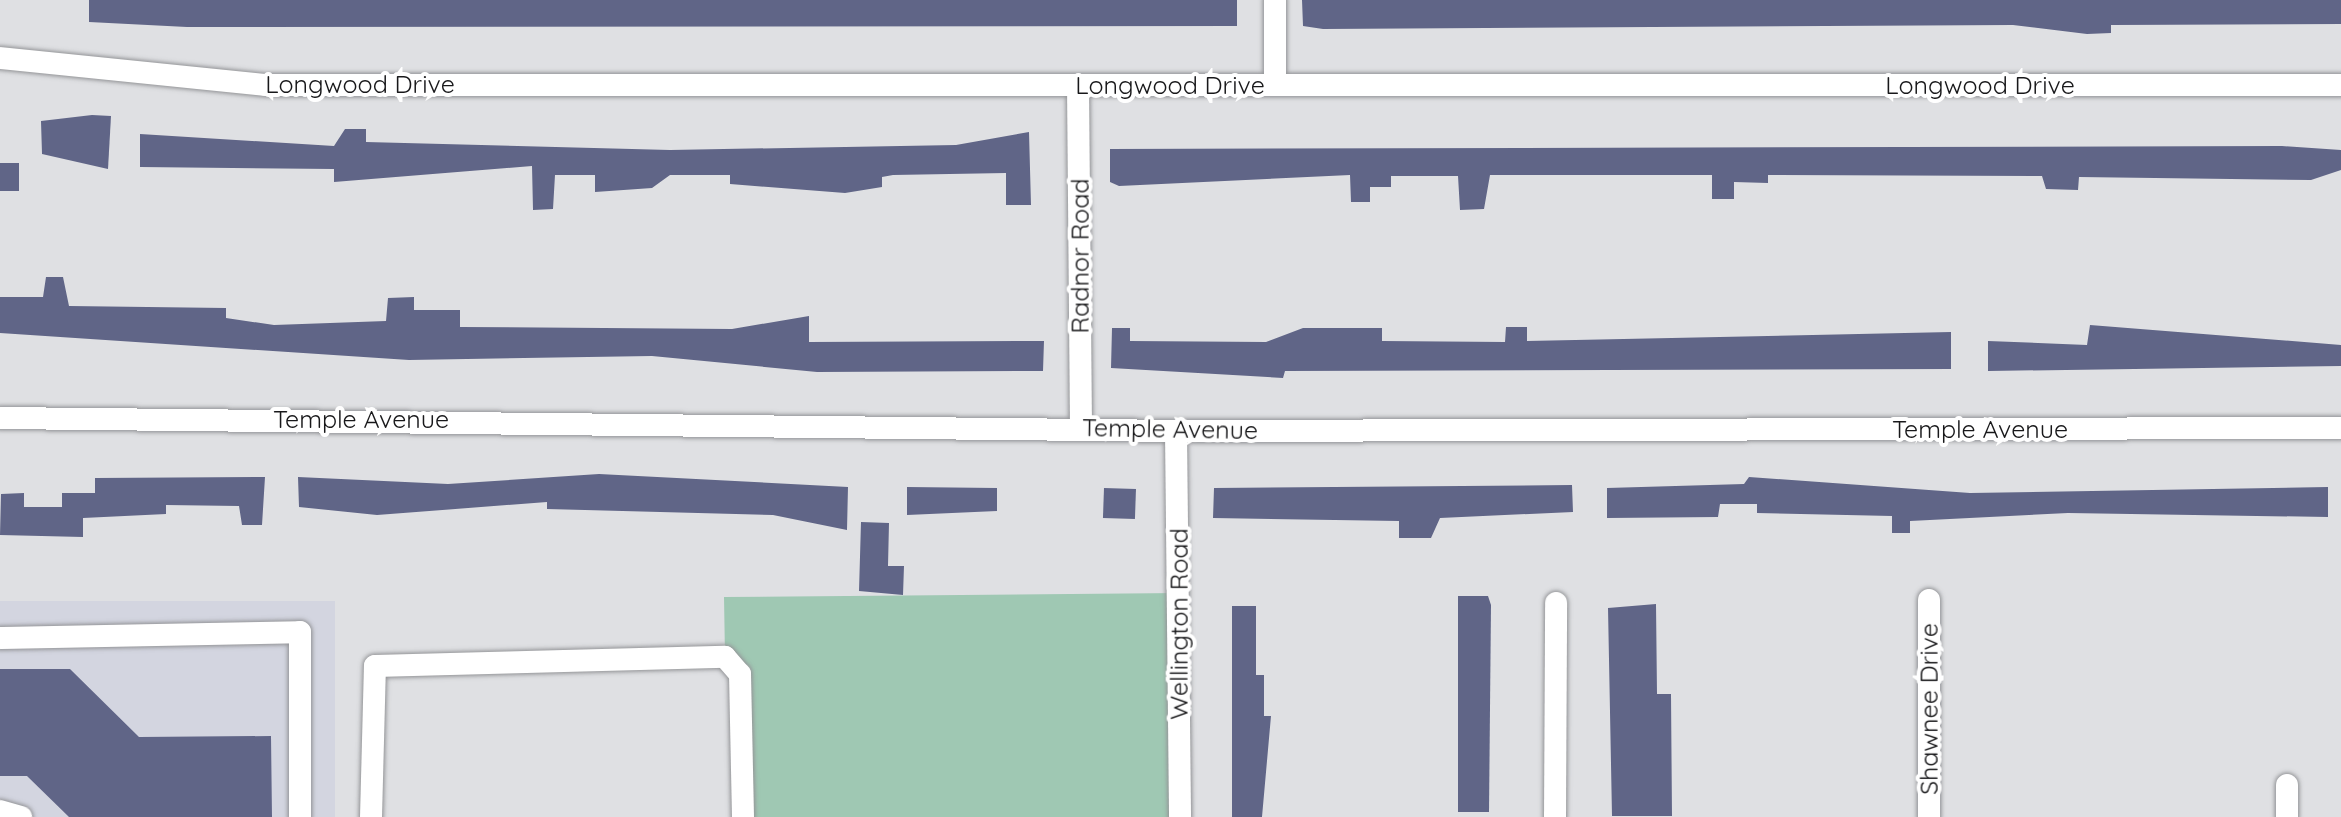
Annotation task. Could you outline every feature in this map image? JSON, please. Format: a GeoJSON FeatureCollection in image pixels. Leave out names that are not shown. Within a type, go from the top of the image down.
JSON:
{"type":"FeatureCollection","features":[{"type":"Feature","properties":{"kind":"street"},"geometry":{"type":"LineString","coordinates":[[1275,0],[1275,84]]}},
{"type":"Feature","properties":{"kind":"street","name":"Longwood Drive"},"geometry":{"type":"LineString","coordinates":[[0,58],[266,85],[2341,85]]}},
{"type":"Feature","properties":{"kind":"street","name":"Radnor Road"},"geometry":{"type":"LineString","coordinates":[[1078,85],[1081,427]]}},
{"type":"Feature","properties":{"kind":"street","name":"Temple Avenue"},"geometry":{"type":"LineString","coordinates":[[0,418],[1176,431],[2341,428]]}},
{"type":"Feature","properties":{"kind":"street","name":"Wellington Road"},"geometry":{"type":"LineString","coordinates":[[1176,431],[1180,817]]}},
{"type":"Feature","properties":{"kind":"street","name":"Shawnee Drive"},"geometry":{"type":"LineString","coordinates":[[1929,817],[1930,600]]}},
{"type":"Feature","properties":{"kind":"street"},"geometry":{"type":"LineString","coordinates":[[1555,817],[1556,603]]}},
{"type":"Feature","properties":{"kind":"street"},"geometry":{"type":"LineString","coordinates":[[0,638],[300,632],[300,817]]}},
{"type":"Feature","properties":{"kind":"street"},"geometry":{"type":"LineString","coordinates":[[371,817],[375,666],[724,657],[740,674],[742,817]]}},
{"type":"Feature","properties":{"kind":"street"},"geometry":{"type":"LineString","coordinates":[[2287,785],[2288,817]]}},
{"type":"Feature","properties":{"kind":"street"},"geometry":{"type":"LineString","coordinates":[[0,812],[21,817]]}},
{"type":"Feature","properties":{"kind":"shaded area"},"geometry":{"type":"Polygon","coordinates":[[[0,601],[335,601],[335,817],[0,817],[0,601]]]}},
{"type":"Feature","properties":{"kind":"green space"},"geometry":{"type":"Polygon","coordinates":[[[1180,593],[1180,817],[743,817],[740,674],[725,657],[724,597],[1180,593]]]}},
{"type":"Feature","properties":{"kind":"building"},"geometry":{"type":"Polygon","coordinates":[[[89,0],[1237,0],[1237,26],[187,27],[89,22],[89,0]]]}},
{"type":"Feature","properties":{"kind":"building"},"geometry":{"type":"Polygon","coordinates":[[[1302,0],[2341,0],[2341,24],[2111,25],[2111,33],[2087,34],[2013,25],[1323,29],[1303,26],[1302,0]]]}},
{"type":"Feature","properties":{"kind":"building"},"geometry":{"type":"Polygon","coordinates":[[[111,116],[108,169],[42,154],[41,121],[111,116]]]}},
{"type":"Feature","properties":{"kind":"building"},"geometry":{"type":"Polygon","coordinates":[[[345,129],[366,129],[366,142],[670,150],[956,145],[1029,132],[1031,205],[1006,205],[1006,173],[893,175],[882,177],[882,187],[845,193],[730,184],[730,175],[670,175],[652,188],[595,192],[595,175],[555,175],[553,209],[533,210],[532,166],[334,182],[334,169],[140,167],[140,134],[334,146],[345,129]]]}},
{"type":"Feature","properties":{"kind":"building"},"geometry":{"type":"Polygon","coordinates":[[[2282,146],[2341,150],[2341,170],[2311,180],[2079,177],[2078,190],[2046,189],[2042,176],[1768,175],[1768,183],[1734,182],[1734,199],[1712,199],[1712,175],[1490,175],[1484,209],[1460,210],[1458,176],[1391,176],[1391,187],[1370,187],[1370,202],[1351,202],[1350,175],[1119,186],[1110,182],[1110,149],[2282,146]]]}},
{"type":"Feature","properties":{"kind":"building"},"geometry":{"type":"Polygon","coordinates":[[[0,163],[19,163],[19,191],[0,191],[0,163]]]}},
{"type":"Feature","properties":{"kind":"building"},"geometry":{"type":"Polygon","coordinates":[[[46,277],[63,277],[69,306],[226,308],[226,318],[274,325],[386,321],[388,298],[414,297],[414,310],[460,310],[460,327],[732,329],[809,316],[809,342],[1044,341],[1043,371],[817,372],[652,356],[409,360],[0,333],[0,297],[43,297],[46,277]]]}},
{"type":"Feature","properties":{"kind":"building"},"geometry":{"type":"Polygon","coordinates":[[[2090,325],[2341,345],[2341,366],[1988,371],[1988,341],[2087,345],[2090,325]]]}},
{"type":"Feature","properties":{"kind":"building"},"geometry":{"type":"Polygon","coordinates":[[[1506,327],[1527,327],[1527,341],[1951,332],[1951,369],[1285,371],[1283,378],[1111,368],[1112,328],[1130,328],[1130,341],[1266,342],[1303,328],[1382,328],[1382,341],[1505,342],[1506,327]]]}},
{"type":"Feature","properties":{"kind":"building"},"geometry":{"type":"Polygon","coordinates":[[[599,474],[848,487],[847,530],[773,515],[547,509],[547,502],[377,515],[299,507],[298,477],[448,484],[599,474]]]}},
{"type":"Feature","properties":{"kind":"building"},"geometry":{"type":"Polygon","coordinates":[[[265,477],[262,525],[242,525],[239,506],[166,505],[166,514],[83,518],[83,537],[0,535],[1,494],[24,493],[24,507],[62,507],[62,493],[95,493],[95,478],[265,477]]]}},
{"type":"Feature","properties":{"kind":"building"},"geometry":{"type":"Polygon","coordinates":[[[1749,477],[1970,493],[2328,487],[2328,517],[2068,513],[1910,521],[1910,533],[1892,533],[1892,516],[1757,513],[1757,504],[1720,504],[1718,517],[1607,518],[1607,488],[1744,484],[1749,477]]]}},
{"type":"Feature","properties":{"kind":"building"},"geometry":{"type":"Polygon","coordinates":[[[1572,485],[1573,512],[1440,518],[1431,538],[1399,538],[1399,521],[1213,518],[1214,488],[1572,485]]]}},
{"type":"Feature","properties":{"kind":"building"},"geometry":{"type":"Polygon","coordinates":[[[907,487],[997,488],[997,511],[907,515],[907,487]]]}},
{"type":"Feature","properties":{"kind":"building"},"geometry":{"type":"Polygon","coordinates":[[[1104,488],[1136,489],[1135,519],[1103,518],[1104,488]]]}},
{"type":"Feature","properties":{"kind":"building"},"geometry":{"type":"Polygon","coordinates":[[[861,522],[889,523],[888,566],[904,566],[903,595],[859,591],[861,522]]]}},
{"type":"Feature","properties":{"kind":"building"},"geometry":{"type":"Polygon","coordinates":[[[1458,596],[1488,596],[1491,605],[1489,812],[1458,812],[1458,596]]]}},
{"type":"Feature","properties":{"kind":"building"},"geometry":{"type":"Polygon","coordinates":[[[1656,604],[1657,694],[1671,694],[1672,816],[1612,816],[1608,608],[1656,604]]]}},
{"type":"Feature","properties":{"kind":"building"},"geometry":{"type":"Polygon","coordinates":[[[1232,606],[1256,606],[1256,675],[1264,675],[1264,716],[1271,716],[1262,817],[1232,817],[1232,606]]]}},
{"type":"Feature","properties":{"kind":"building"},"geometry":{"type":"Polygon","coordinates":[[[0,669],[70,669],[139,737],[271,736],[272,817],[69,817],[27,776],[0,776],[0,669]]]}}]}
